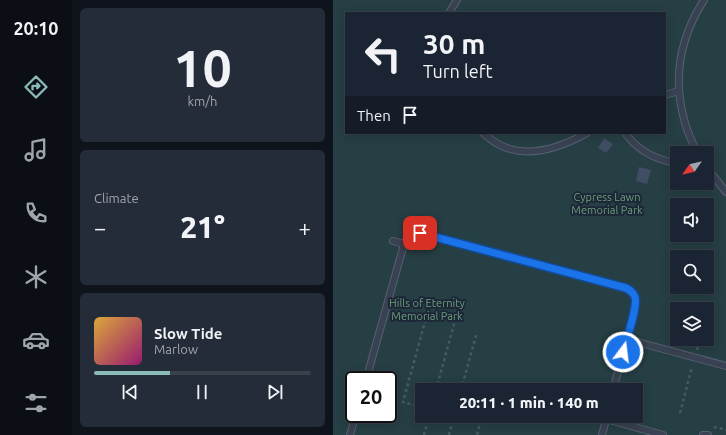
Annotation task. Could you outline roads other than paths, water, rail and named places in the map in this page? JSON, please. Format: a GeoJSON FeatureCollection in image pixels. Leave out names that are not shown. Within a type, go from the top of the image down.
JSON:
{"type":"FeatureCollection","features":[{"type":"Feature","properties":{"kind":"lane"},"geometry":{"type":"LineString","coordinates":[[450,12],[457,0]]}},
{"type":"Feature","properties":{"kind":"lane"},"geometry":{"type":"LineString","coordinates":[[694,146],[689,137],[681,106],[679,91],[680,63],[684,45],[694,18],[704,0]]}},
{"type":"Feature","properties":{"kind":"lane"},"geometry":{"type":"LineString","coordinates":[[666,95],[679,91]]}},
{"type":"Feature","properties":{"kind":"lane"},"geometry":{"type":"LineString","coordinates":[[484,134],[497,144],[510,149],[531,152],[562,145],[585,134]]}},
{"type":"Feature","properties":{"kind":"lane"},"geometry":{"type":"LineString","coordinates":[[626,134],[641,150],[649,155],[670,162]]}},
{"type":"Feature","properties":{"kind":"lane"},"geometry":{"type":"LineString","coordinates":[[714,177],[726,192]]}},
{"type":"Feature","properties":{"kind":"lane"},"geometry":{"type":"LineString","coordinates":[[369,371],[404,244],[407,238],[413,234],[423,233],[626,288],[633,293],[636,300],[636,305],[615,383]]}},
{"type":"Feature","properties":{"kind":"lane"},"geometry":{"type":"LineString","coordinates":[[393,241],[404,244]]}},
{"type":"Feature","properties":{"kind":"lane"},"geometry":{"type":"LineString","coordinates":[[626,339],[726,366]]}},
{"type":"Feature","properties":{"kind":"lane"},"geometry":{"type":"LineString","coordinates":[[351,435],[354,423]]}},
{"type":"Feature","properties":{"kind":"lane"},"geometry":{"type":"LineString","coordinates":[[602,435],[605,423]]}},
{"type":"Feature","properties":{"kind":"lane"},"geometry":{"type":"LineString","coordinates":[[623,423],[663,435]]}},
{"type":"Feature","properties":{"kind":"lane"},"geometry":{"type":"LineString","coordinates":[[703,435],[708,435]]}},
{"type":"Feature","properties":{"kind":"park label","name":"Cypress Lawn Memorial Park"},"geometry":{"type":"Point","coordinates":[607,203]}},
{"type":"Feature","properties":{"kind":"park label","name":"Hills of Eternity Memorial Park"},"geometry":{"type":"Point","coordinates":[427,309]}}]}
